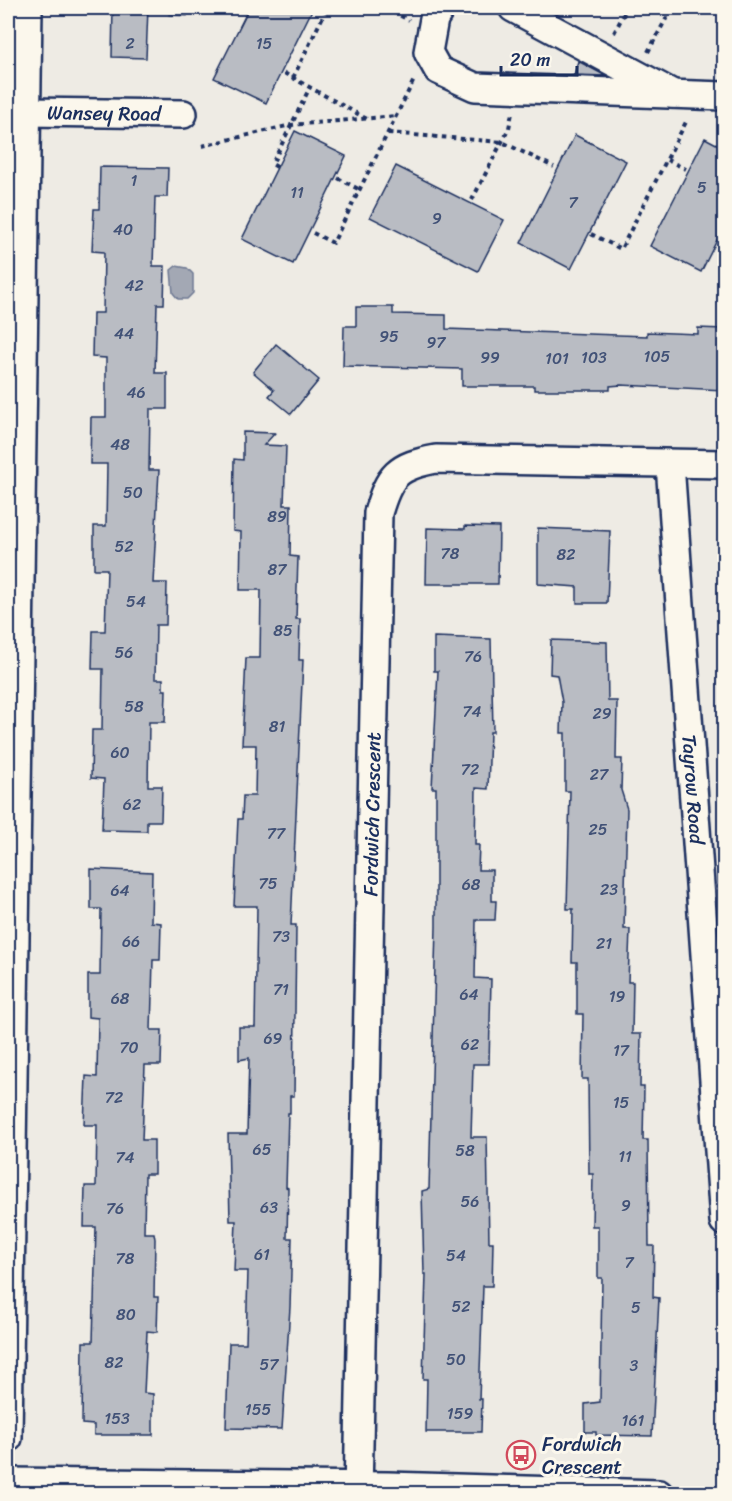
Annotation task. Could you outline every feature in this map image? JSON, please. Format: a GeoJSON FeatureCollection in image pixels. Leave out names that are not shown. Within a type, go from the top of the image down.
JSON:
{"type":"FeatureCollection","features":[{"type":"Feature","properties":{"kind":"street"},"geometry":{"type":"LineString","coordinates":[[8,1437],[13,689],[27,8]]}},
{"type":"Feature","properties":{"kind":"street"},"geometry":{"type":"LineString","coordinates":[[441,8],[434,19],[428,52],[438,70],[453,79],[475,87],[724,96]]}},
{"type":"Feature","properties":{"kind":"street"},"geometry":{"type":"LineString","coordinates":[[513,8],[636,73],[685,96]]}},
{"type":"Feature","properties":{"kind":"street","name":"Wansey Road"},"geometry":{"type":"LineString","coordinates":[[26,112],[183,114]]}},
{"type":"Feature","properties":{"kind":"street","name":"Fordwich Crescent"},"geometry":{"type":"LineString","coordinates":[[358,1490],[378,513],[384,493],[395,473],[412,464],[436,459],[724,464]]}},
{"type":"Feature","properties":{"kind":"street","name":"Tayrow Road"},"geometry":{"type":"LineString","coordinates":[[670,464],[724,1221]]}},
{"type":"Feature","properties":{"kind":"street"},"geometry":{"type":"LineString","coordinates":[[8,1482],[659,1494]]}},
{"type":"Feature","properties":{"kind":"path"},"geometry":{"type":"LineString","coordinates":[[293,78],[327,8]]}},
{"type":"Feature","properties":{"kind":"path"},"geometry":{"type":"LineString","coordinates":[[636,73],[672,8]]}},
{"type":"Feature","properties":{"kind":"path"},"geometry":{"type":"LineString","coordinates":[[314,233],[333,243],[428,52]]}},
{"type":"Feature","properties":{"kind":"path"},"geometry":{"type":"LineString","coordinates":[[284,73],[367,120]]}},
{"type":"Feature","properties":{"kind":"path"},"geometry":{"type":"LineString","coordinates":[[278,167],[272,164],[310,87]]}},
{"type":"Feature","properties":{"kind":"path"},"geometry":{"type":"LineString","coordinates":[[472,200],[509,128],[516,89]]}},
{"type":"Feature","properties":{"kind":"path"},"geometry":{"type":"LineString","coordinates":[[591,234],[621,249],[692,111],[685,96]]}},
{"type":"Feature","properties":{"kind":"path"},"geometry":{"type":"LineString","coordinates":[[202,146],[291,125],[396,116]]}},
{"type":"Feature","properties":{"kind":"path"},"geometry":{"type":"LineString","coordinates":[[388,133],[502,142],[554,167]]}},
{"type":"Feature","properties":{"kind":"path"},"geometry":{"type":"LineString","coordinates":[[667,160],[686,169]]}},
{"type":"Feature","properties":{"kind":"path"},"geometry":{"type":"LineString","coordinates":[[338,178],[360,190]]}},
{"type":"Feature","properties":{"kind":"shaded area"},"geometry":{"type":"Polygon","coordinates":[[[169,8],[187,8],[187,16],[169,15],[169,8]]]}},
{"type":"Feature","properties":{"kind":"shaded area"},"geometry":{"type":"Polygon","coordinates":[[[176,266],[187,268],[193,274],[193,293],[187,299],[178,299],[173,293],[171,270],[176,266]]]}},
{"type":"Feature","properties":{"kind":"building"},"geometry":{"type":"Polygon","coordinates":[[[113,8],[148,8],[146,58],[112,57],[113,8]]]}},
{"type":"Feature","properties":{"kind":"building"},"geometry":{"type":"Polygon","coordinates":[[[249,8],[313,8],[266,103],[214,78],[249,8]]]}},
{"type":"Feature","properties":{"kind":"building"},"geometry":{"type":"Polygon","coordinates":[[[578,61],[606,76],[574,75],[578,61]]]}},
{"type":"Feature","properties":{"kind":"building"},"geometry":{"type":"Polygon","coordinates":[[[295,131],[346,156],[293,264],[242,239],[295,131]]]}},
{"type":"Feature","properties":{"kind":"building"},"geometry":{"type":"Polygon","coordinates":[[[575,135],[626,161],[571,269],[521,243],[575,135]]]}},
{"type":"Feature","properties":{"kind":"building"},"geometry":{"type":"Polygon","coordinates":[[[705,138],[724,148],[724,226],[701,272],[650,246],[705,138]]]}},
{"type":"Feature","properties":{"kind":"building"},"geometry":{"type":"Polygon","coordinates":[[[396,166],[504,220],[478,271],[370,217],[396,166]]]}},
{"type":"Feature","properties":{"kind":"building"},"geometry":{"type":"Polygon","coordinates":[[[100,167],[168,168],[167,197],[155,197],[153,266],[165,266],[164,304],[157,304],[155,373],[167,373],[167,409],[150,409],[149,470],[159,470],[153,583],[167,583],[166,625],[156,625],[155,679],[163,679],[163,690],[166,690],[165,722],[149,722],[148,786],[162,786],[161,821],[147,821],[147,831],[102,830],[104,779],[91,778],[92,730],[102,730],[103,669],[92,669],[93,631],[105,631],[107,569],[94,569],[94,526],[106,526],[107,464],[90,464],[91,417],[106,417],[106,358],[92,357],[93,313],[103,313],[104,252],[92,251],[94,209],[99,209],[100,167]]]}},
{"type":"Feature","properties":{"kind":"building"},"geometry":{"type":"Polygon","coordinates":[[[356,307],[393,307],[393,314],[446,315],[446,329],[647,336],[647,332],[698,334],[698,328],[724,329],[724,390],[621,385],[610,386],[610,390],[534,390],[534,386],[462,386],[462,369],[343,366],[344,326],[356,326],[356,307]]]}},
{"type":"Feature","properties":{"kind":"building"},"geometry":{"type":"Polygon","coordinates":[[[276,344],[319,380],[291,414],[269,396],[274,390],[253,372],[276,344]]]}},
{"type":"Feature","properties":{"kind":"building"},"geometry":{"type":"Polygon","coordinates":[[[243,432],[275,433],[264,445],[286,446],[284,505],[291,505],[290,556],[298,557],[296,619],[300,619],[299,660],[303,660],[291,925],[296,925],[294,1096],[290,1096],[290,1113],[288,1113],[286,1187],[288,1188],[287,1238],[292,1238],[282,1429],[226,1428],[229,1343],[246,1343],[248,1271],[234,1271],[236,1221],[230,1221],[228,1134],[247,1134],[249,1058],[239,1060],[239,1027],[255,1027],[257,906],[234,906],[238,819],[242,819],[243,796],[255,796],[256,745],[242,745],[246,658],[260,658],[261,590],[240,590],[241,532],[233,531],[234,459],[243,460],[243,432]]]}},
{"type":"Feature","properties":{"kind":"building"},"geometry":{"type":"Polygon","coordinates":[[[465,526],[499,527],[498,584],[426,584],[427,528],[465,529],[465,526]]]}},
{"type":"Feature","properties":{"kind":"building"},"geometry":{"type":"Polygon","coordinates":[[[538,528],[610,531],[607,603],[577,603],[577,587],[538,584],[538,528]]]}},
{"type":"Feature","properties":{"kind":"building"},"geometry":{"type":"Polygon","coordinates":[[[434,637],[491,639],[493,732],[490,732],[488,789],[476,788],[475,845],[479,845],[478,870],[492,870],[492,901],[496,901],[495,920],[476,920],[475,978],[491,979],[489,1064],[473,1064],[471,1137],[487,1137],[489,1242],[493,1242],[492,1286],[483,1286],[479,1399],[482,1399],[481,1432],[426,1432],[427,1379],[423,1379],[426,1274],[424,1274],[422,1191],[429,1189],[436,927],[436,788],[432,788],[438,671],[434,671],[434,637]]]}},
{"type":"Feature","properties":{"kind":"building"},"geometry":{"type":"Polygon","coordinates":[[[551,640],[607,642],[608,701],[617,701],[616,759],[622,759],[621,790],[627,809],[624,929],[630,929],[628,982],[633,982],[632,1034],[641,1034],[640,1087],[644,1087],[643,1140],[648,1140],[649,1246],[654,1246],[653,1297],[659,1298],[652,1436],[596,1435],[596,1432],[585,1432],[585,1404],[600,1402],[602,1278],[598,1278],[598,1226],[592,1226],[593,1174],[589,1174],[588,1079],[582,1079],[583,1014],[577,1014],[577,962],[572,962],[573,909],[567,909],[570,791],[565,791],[565,733],[561,733],[562,702],[557,675],[550,674],[551,640]]]}},
{"type":"Feature","properties":{"kind":"building"},"geometry":{"type":"Polygon","coordinates":[[[91,869],[152,872],[151,922],[161,923],[160,960],[153,960],[151,1030],[162,1030],[161,1065],[145,1065],[142,1140],[154,1140],[154,1174],[145,1174],[144,1233],[154,1233],[154,1297],[158,1297],[157,1332],[147,1331],[144,1393],[153,1394],[153,1435],[94,1435],[94,1425],[82,1424],[83,1342],[93,1342],[96,1227],[84,1227],[85,1186],[96,1186],[97,1125],[84,1125],[86,1076],[97,1077],[98,1018],[88,1017],[88,975],[100,975],[101,909],[91,909],[91,869]]]}},
{"type":"Feature","properties":{"kind":"place","name":"Fordwich Crescent"},"geometry":{"type":"Point","coordinates":[521,1455]}}]}
